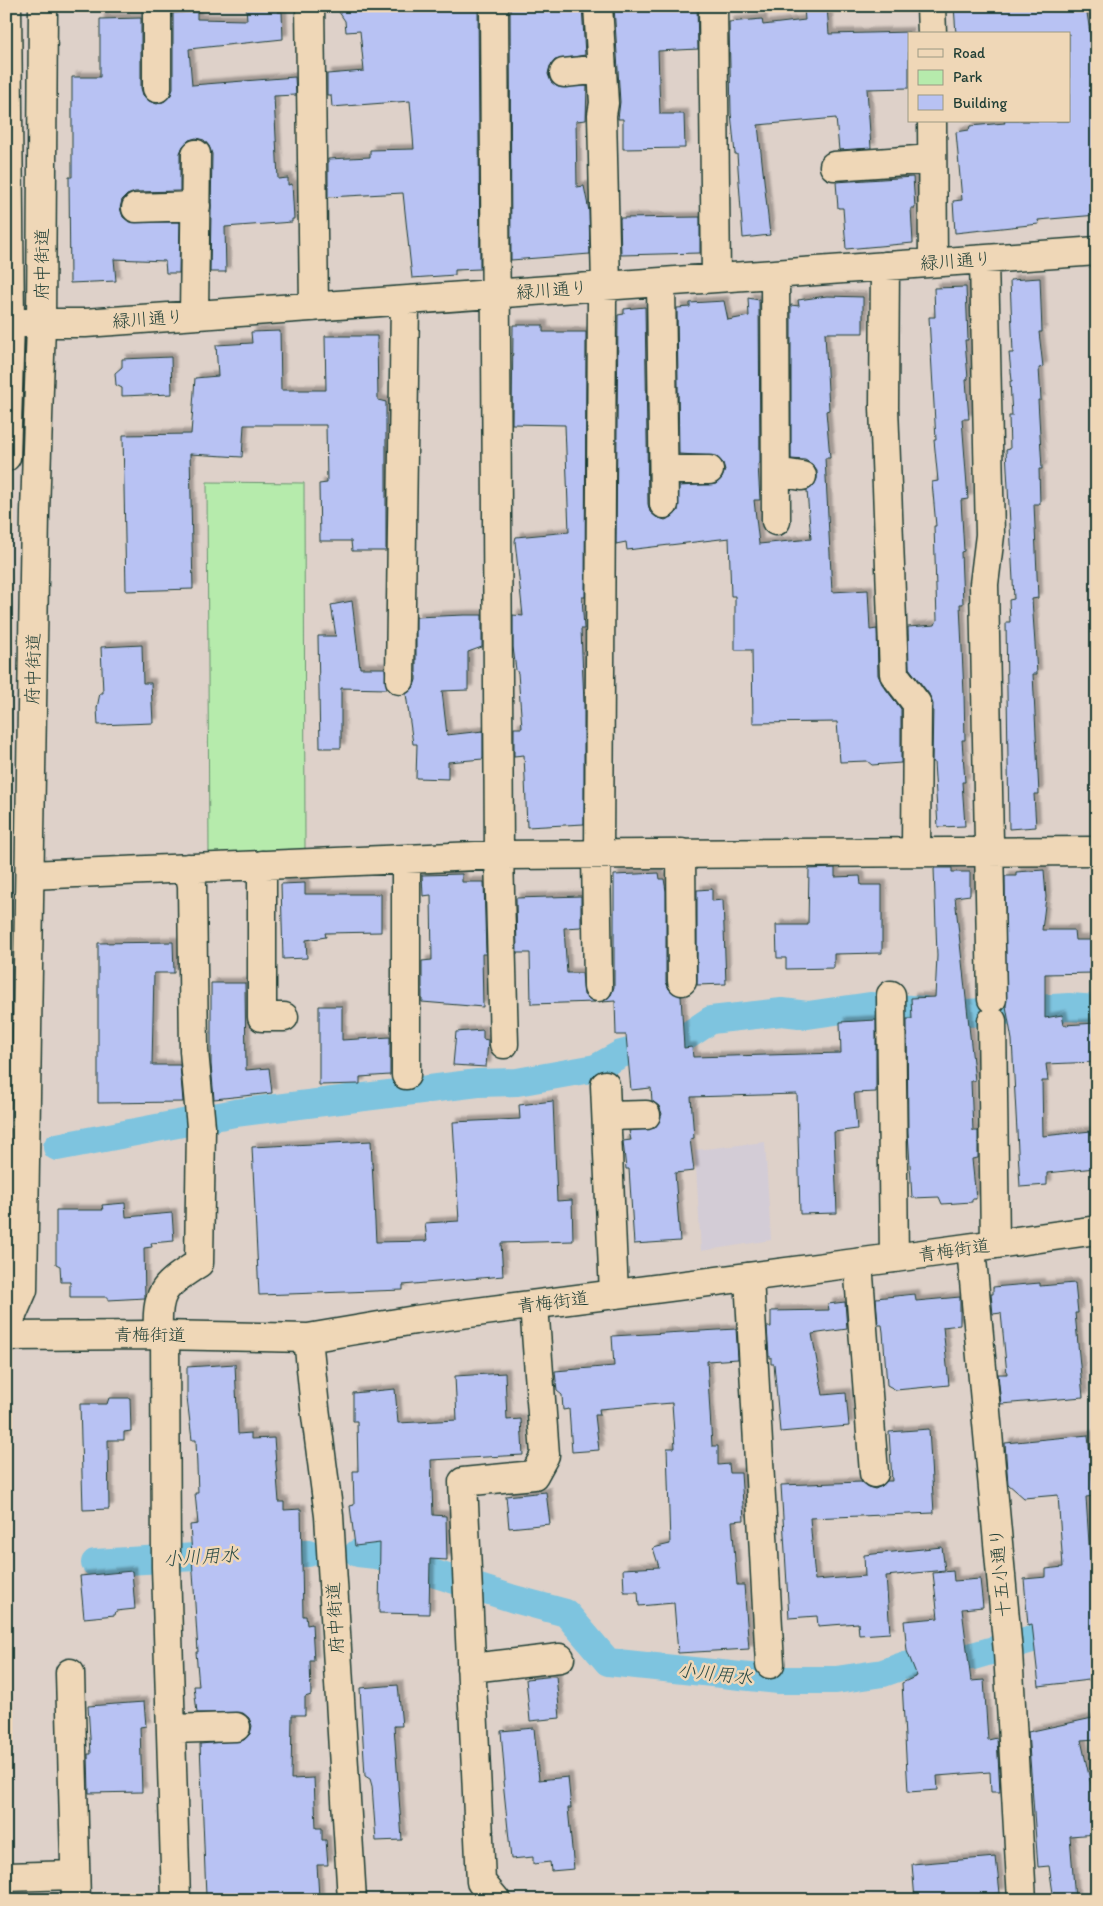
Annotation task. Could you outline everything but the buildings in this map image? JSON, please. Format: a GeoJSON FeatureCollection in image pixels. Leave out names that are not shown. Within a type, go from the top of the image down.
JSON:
{"type":"FeatureCollection","features":[{"type":"Feature","properties":{"kind":"street","name":"府中街道"},"geometry":{"type":"LineString","coordinates":[[6,457],[8,323],[7,6]]}},
{"type":"Feature","properties":{"kind":"street","name":"府中街道"},"geometry":{"type":"LineString","coordinates":[[6,1329],[23,1290],[41,324],[42,6]]}},
{"type":"Feature","properties":{"kind":"street"},"geometry":{"type":"LineString","coordinates":[[156,6],[157,88]]}},
{"type":"Feature","properties":{"kind":"street"},"geometry":{"type":"LineString","coordinates":[[310,6],[314,307]]}},
{"type":"Feature","properties":{"kind":"street"},"geometry":{"type":"LineString","coordinates":[[494,6],[497,294],[494,314],[499,855],[504,1044]]}},
{"type":"Feature","properties":{"kind":"street"},"geometry":{"type":"LineString","coordinates":[[598,6],[602,69],[606,286],[602,310],[598,987]]}},
{"type":"Feature","properties":{"kind":"street"},"geometry":{"type":"LineString","coordinates":[[713,6],[716,278]]}},
{"type":"Feature","properties":{"kind":"street"},"geometry":{"type":"LineString","coordinates":[[932,6],[932,32]]}},
{"type":"Feature","properties":{"kind":"street"},"geometry":{"type":"LineString","coordinates":[[564,73],[602,69]]}},
{"type":"Feature","properties":{"kind":"street"},"geometry":{"type":"LineString","coordinates":[[932,122],[933,262]]}},
{"type":"Feature","properties":{"kind":"street"},"geometry":{"type":"LineString","coordinates":[[194,315],[196,154]]}},
{"type":"Feature","properties":{"kind":"street"},"geometry":{"type":"LineString","coordinates":[[834,166],[932,159]]}},
{"type":"Feature","properties":{"kind":"street"},"geometry":{"type":"LineString","coordinates":[[136,208],[196,206]]}},
{"type":"Feature","properties":{"kind":"street","name":"緑川通り"},"geometry":{"type":"LineString","coordinates":[[8,323],[41,324],[194,315],[1097,251]]}},
{"type":"Feature","properties":{"kind":"street","name":"十五小通り"},"geometry":{"type":"LineString","coordinates":[[984,260],[990,535],[984,584],[992,1010],[983,1246],[1022,1900]]}},
{"type":"Feature","properties":{"kind":"street"},"geometry":{"type":"LineString","coordinates":[[885,266],[884,407],[894,674],[917,704],[916,851]]}},
{"type":"Feature","properties":{"kind":"street"},"geometry":{"type":"LineString","coordinates":[[775,274],[776,520]]}},
{"type":"Feature","properties":{"kind":"street"},"geometry":{"type":"LineString","coordinates":[[661,283],[664,504]]}},
{"type":"Feature","properties":{"kind":"street"},"geometry":{"type":"LineString","coordinates":[[400,680],[405,301]]}},
{"type":"Feature","properties":{"kind":"street"},"geometry":{"type":"LineString","coordinates":[[664,470],[709,470]]}},
{"type":"Feature","properties":{"kind":"street"},"geometry":{"type":"LineString","coordinates":[[776,472],[802,476]]}},
{"type":"Feature","properties":{"kind":"street"},"geometry":{"type":"LineString","coordinates":[[30,875],[499,855],[989,850],[1097,851]]}},
{"type":"Feature","properties":{"kind":"street"},"geometry":{"type":"LineString","coordinates":[[681,853],[682,981]]}},
{"type":"Feature","properties":{"kind":"street"},"geometry":{"type":"LineString","coordinates":[[406,859],[406,1075]]}},
{"type":"Feature","properties":{"kind":"street"},"geometry":{"type":"LineString","coordinates":[[262,865],[262,1017],[284,1017]]}},
{"type":"Feature","properties":{"kind":"street"},"geometry":{"type":"LineString","coordinates":[[176,1900],[161,1335],[157,1305],[171,1282],[199,1263],[200,1119],[194,1050],[192,886],[188,868]]}},
{"type":"Feature","properties":{"kind":"street"},"geometry":{"type":"LineString","coordinates":[[891,1006],[894,1258]]}},
{"type":"Feature","properties":{"kind":"street"},"geometry":{"type":"LineString","coordinates":[[605,1085],[614,1294]]}},
{"type":"Feature","properties":{"kind":"street"},"geometry":{"type":"LineString","coordinates":[[607,1116],[646,1115]]}},
{"type":"Feature","properties":{"kind":"street","name":"青梅街道"},"geometry":{"type":"LineString","coordinates":[[6,1336],[161,1335],[308,1338],[414,1320],[1097,1230]]}},
{"type":"Feature","properties":{"kind":"street"},"geometry":{"type":"LineString","coordinates":[[858,1263],[874,1473]]}},
{"type":"Feature","properties":{"kind":"street"},"geometry":{"type":"LineString","coordinates":[[749,1277],[770,1664]]}},
{"type":"Feature","properties":{"kind":"street"},"geometry":{"type":"LineString","coordinates":[[496,1900],[481,1882],[463,1482],[534,1475],[546,1455],[534,1305]]}},
{"type":"Feature","properties":{"kind":"street","name":"府中街道"},"geometry":{"type":"LineString","coordinates":[[308,1338],[329,1516],[352,1900]]}},
{"type":"Feature","properties":{"kind":"street"},"geometry":{"type":"LineString","coordinates":[[472,1668],[560,1658]]}},
{"type":"Feature","properties":{"kind":"street"},"geometry":{"type":"LineString","coordinates":[[6,1877],[75,1888],[70,1673]]}},
{"type":"Feature","properties":{"kind":"street"},"geometry":{"type":"LineString","coordinates":[[171,1728],[236,1727]]}},
{"type":"Feature","properties":{"kind":"shaded area"},"geometry":{"type":"Polygon","coordinates":[[[765,1142],[771,1240],[701,1251],[695,1150],[765,1142]]]}},
{"type":"Feature","properties":{"kind":"green space"},"geometry":{"type":"Polygon","coordinates":[[[207,482],[304,483],[305,850],[209,854],[207,482]]]}},
{"type":"Feature","properties":{"kind":"waterway"},"geometry":{"type":"LineString","coordinates":[[57,1147],[235,1113],[478,1083],[517,1082],[596,1068],[621,1054],[684,1038],[711,1020],[782,1012],[808,1015],[870,1006],[950,1014],[1069,1007],[1097,1009]]}},
{"type":"Feature","properties":{"kind":"waterway","name":"小川用水"},"geometry":{"type":"LineString","coordinates":[[95,1563],[263,1553],[308,1553]]}},
{"type":"Feature","properties":{"kind":"waterway","name":"小川用水"},"geometry":{"type":"LineString","coordinates":[[358,1553],[376,1555],[514,1599],[566,1613],[608,1662],[779,1680],[836,1680],[883,1673],[903,1666],[973,1656],[1070,1628]]}}]}
